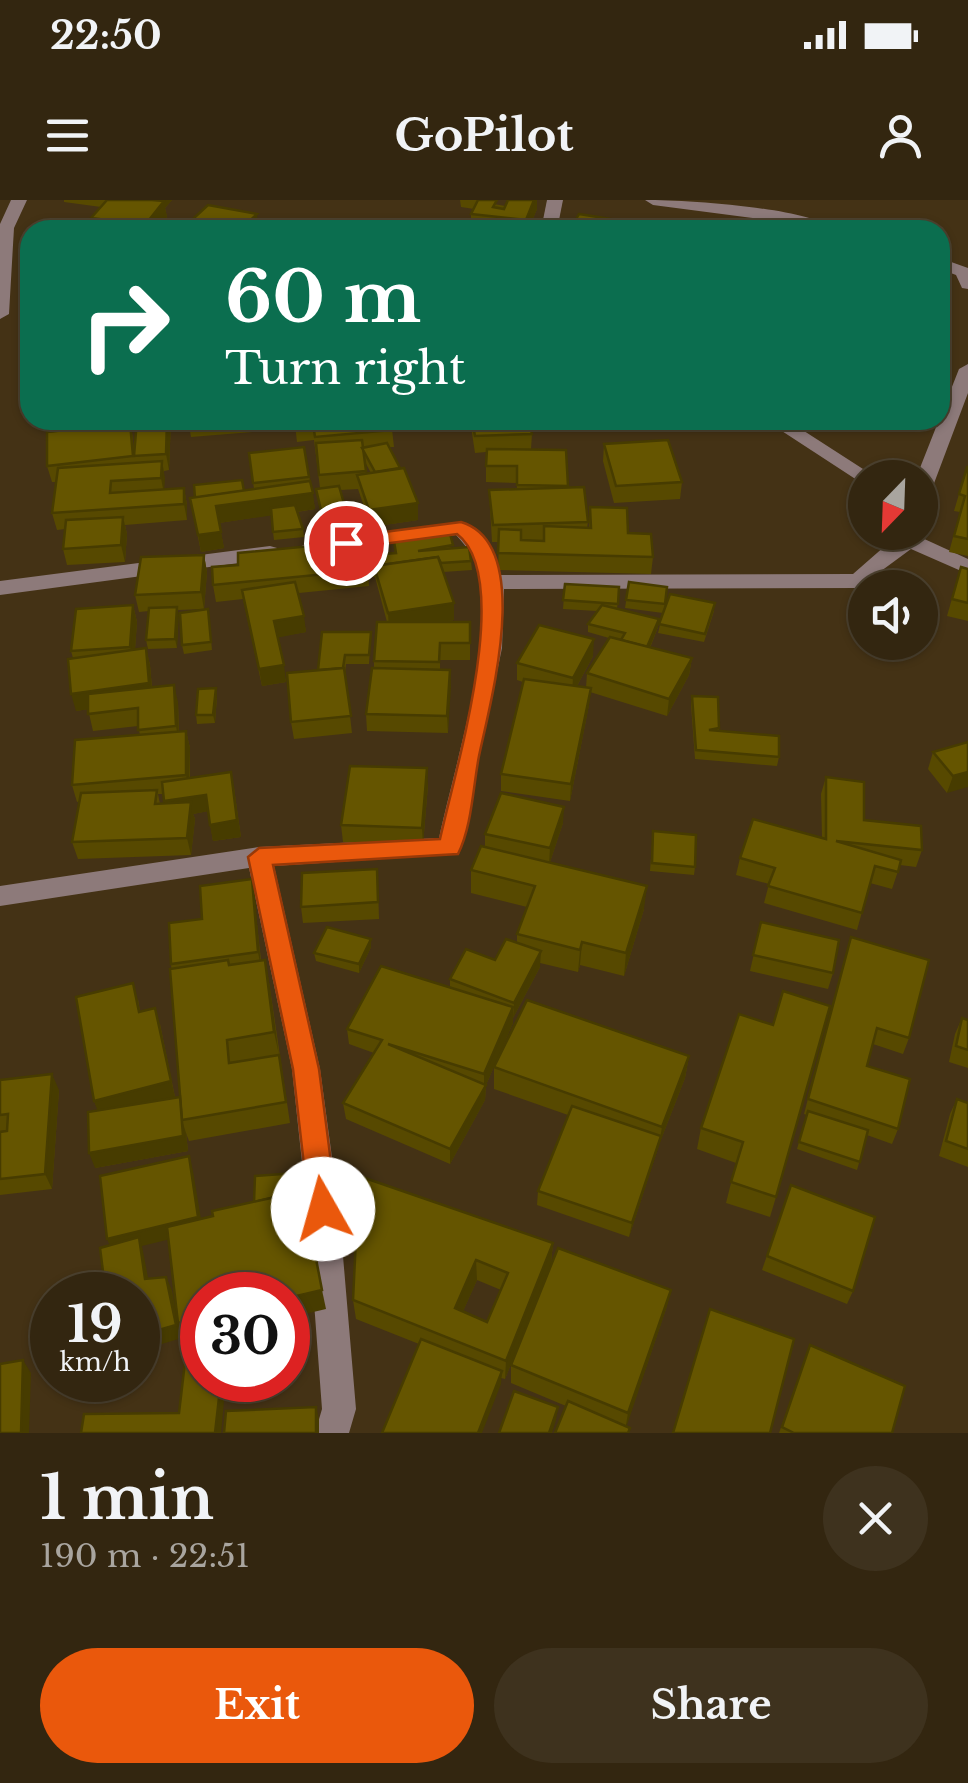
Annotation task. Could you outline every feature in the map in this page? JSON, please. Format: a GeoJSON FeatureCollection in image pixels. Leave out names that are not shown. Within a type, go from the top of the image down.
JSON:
{"type":"FeatureCollection","features":[{"type":"Feature","properties":{"kind":"street"},"geometry":{"type":"LineString","coordinates":[[0,314],[6,228],[19,200]]}},
{"type":"Feature","properties":{"kind":"street"},"geometry":{"type":"LineString","coordinates":[[653,200],[789,220]]}},
{"type":"Feature","properties":{"kind":"street"},"geometry":{"type":"LineString","coordinates":[[950,267],[962,272],[968,284]]}},
{"type":"Feature","properties":{"kind":"street"},"geometry":{"type":"LineString","coordinates":[[950,416],[968,369]]}},
{"type":"Feature","properties":{"kind":"street"},"geometry":{"type":"LineString","coordinates":[[790,430],[848,466]]}},
{"type":"Feature","properties":{"kind":"street"},"geometry":{"type":"LineString","coordinates":[[933,460],[945,430]]}},
{"type":"Feature","properties":{"kind":"street"},"geometry":{"type":"LineString","coordinates":[[0,588],[461,528],[477,540],[492,582],[494,631],[450,848],[259,857],[0,896]]}},
{"type":"Feature","properties":{"kind":"street"},"geometry":{"type":"LineString","coordinates":[[492,582],[858,582],[894,550]]}},
{"type":"Feature","properties":{"kind":"street"},"geometry":{"type":"LineString","coordinates":[[936,550],[968,567]]}},
{"type":"Feature","properties":{"kind":"street"},"geometry":{"type":"LineString","coordinates":[[259,857],[306,1069],[323,1209],[339,1409],[332,1433]]}},
{"type":"Feature","properties":{"kind":"building"},"geometry":{"type":"Polygon","coordinates":[[[107,200],[164,201],[149,220],[91,218],[107,200]]]}},
{"type":"Feature","properties":{"kind":"building"},"geometry":{"type":"Polygon","coordinates":[[[478,200],[497,200],[493,207],[504,209],[508,200],[534,200],[526,220],[471,214],[478,200]]]}},
{"type":"Feature","properties":{"kind":"building"},"geometry":{"type":"Polygon","coordinates":[[[208,205],[257,214],[251,220],[192,220],[208,205]]]}},
{"type":"Feature","properties":{"kind":"building"},"geometry":{"type":"Polygon","coordinates":[[[579,214],[617,220],[576,220],[579,214]]]}},
{"type":"Feature","properties":{"kind":"building"},"geometry":{"type":"Polygon","coordinates":[[[131,430],[133,456],[47,466],[47,432],[131,430]]]}},
{"type":"Feature","properties":{"kind":"building"},"geometry":{"type":"Polygon","coordinates":[[[136,430],[167,430],[166,454],[134,456],[136,430]]]}},
{"type":"Feature","properties":{"kind":"building"},"geometry":{"type":"Polygon","coordinates":[[[314,430],[393,430],[315,437],[314,430]]]}},
{"type":"Feature","properties":{"kind":"building"},"geometry":{"type":"Polygon","coordinates":[[[474,430],[531,430],[532,434],[475,436],[474,430]]]}},
{"type":"Feature","properties":{"kind":"building"},"geometry":{"type":"Polygon","coordinates":[[[362,440],[366,471],[319,475],[316,443],[362,440]]]}},
{"type":"Feature","properties":{"kind":"building"},"geometry":{"type":"Polygon","coordinates":[[[668,440],[682,482],[616,486],[604,444],[668,440]]]}},
{"type":"Feature","properties":{"kind":"building"},"geometry":{"type":"Polygon","coordinates":[[[387,443],[400,468],[375,472],[362,448],[387,443]]]}},
{"type":"Feature","properties":{"kind":"building"},"geometry":{"type":"Polygon","coordinates":[[[304,447],[309,477],[253,483],[249,453],[304,447]]]}},
{"type":"Feature","properties":{"kind":"building"},"geometry":{"type":"Polygon","coordinates":[[[487,449],[566,450],[568,486],[517,485],[517,466],[486,466],[487,449]]]}},
{"type":"Feature","properties":{"kind":"building"},"geometry":{"type":"Polygon","coordinates":[[[162,461],[161,478],[111,481],[110,493],[184,488],[184,504],[52,513],[58,468],[162,461]]]}},
{"type":"Feature","properties":{"kind":"building"},"geometry":{"type":"Polygon","coordinates":[[[967,467],[968,539],[954,536],[965,496],[959,494],[967,467]]]}},
{"type":"Feature","properties":{"kind":"building"},"geometry":{"type":"Polygon","coordinates":[[[404,468],[418,503],[369,510],[357,475],[404,468]]]}},
{"type":"Feature","properties":{"kind":"building"},"geometry":{"type":"Polygon","coordinates":[[[242,480],[244,491],[195,498],[194,485],[242,480]]]}},
{"type":"Feature","properties":{"kind":"building"},"geometry":{"type":"Polygon","coordinates":[[[310,481],[313,493],[216,506],[221,532],[198,535],[190,498],[310,481]]]}},
{"type":"Feature","properties":{"kind":"building"},"geometry":{"type":"Polygon","coordinates":[[[339,486],[345,507],[321,510],[316,489],[339,486]]]}},
{"type":"Feature","properties":{"kind":"building"},"geometry":{"type":"Polygon","coordinates":[[[584,487],[588,522],[493,525],[489,490],[584,487]]]}},
{"type":"Feature","properties":{"kind":"building"},"geometry":{"type":"Polygon","coordinates":[[[295,505],[303,529],[273,532],[271,508],[295,505]]]}},
{"type":"Feature","properties":{"kind":"building"},"geometry":{"type":"Polygon","coordinates":[[[590,507],[627,508],[628,533],[651,534],[653,557],[498,553],[499,529],[521,530],[521,540],[544,541],[544,526],[591,528],[590,507]]]}},
{"type":"Feature","properties":{"kind":"building"},"geometry":{"type":"Polygon","coordinates":[[[123,517],[121,545],[63,549],[66,520],[123,517]]]}},
{"type":"Feature","properties":{"kind":"building"},"geometry":{"type":"Polygon","coordinates":[[[449,530],[453,545],[418,551],[469,547],[471,561],[441,563],[438,557],[371,569],[369,555],[396,553],[393,536],[449,530]]]}},
{"type":"Feature","properties":{"kind":"building"},"geometry":{"type":"Polygon","coordinates":[[[363,541],[368,570],[213,585],[212,567],[238,565],[238,553],[363,541]]]}},
{"type":"Feature","properties":{"kind":"building"},"geometry":{"type":"Polygon","coordinates":[[[204,555],[201,592],[135,595],[141,557],[204,555]]]}},
{"type":"Feature","properties":{"kind":"building"},"geometry":{"type":"Polygon","coordinates":[[[438,557],[454,603],[388,613],[374,566],[438,557]]]}},
{"type":"Feature","properties":{"kind":"building"},"geometry":{"type":"Polygon","coordinates":[[[961,567],[968,569],[968,603],[952,599],[961,567]]]}},
{"type":"Feature","properties":{"kind":"building"},"geometry":{"type":"Polygon","coordinates":[[[295,582],[304,616],[274,621],[284,665],[259,669],[242,590],[295,582]]]}},
{"type":"Feature","properties":{"kind":"building"},"geometry":{"type":"Polygon","coordinates":[[[629,582],[667,587],[665,604],[626,600],[629,582]]]}},
{"type":"Feature","properties":{"kind":"building"},"geometry":{"type":"Polygon","coordinates":[[[565,584],[619,587],[618,604],[563,600],[565,584]]]}},
{"type":"Feature","properties":{"kind":"building"},"geometry":{"type":"Polygon","coordinates":[[[670,594],[715,603],[705,634],[659,624],[670,594]]]}},
{"type":"Feature","properties":{"kind":"building"},"geometry":{"type":"Polygon","coordinates":[[[133,605],[130,647],[71,651],[76,609],[133,605]]]}},
{"type":"Feature","properties":{"kind":"building"},"geometry":{"type":"Polygon","coordinates":[[[602,605],[659,619],[647,647],[621,640],[625,633],[588,624],[602,605]]]}},
{"type":"Feature","properties":{"kind":"building"},"geometry":{"type":"Polygon","coordinates":[[[177,607],[175,639],[146,640],[149,608],[177,607]]]}},
{"type":"Feature","properties":{"kind":"building"},"geometry":{"type":"Polygon","coordinates":[[[208,609],[211,642],[182,645],[180,613],[208,609]]]}},
{"type":"Feature","properties":{"kind":"building"},"geometry":{"type":"Polygon","coordinates":[[[377,622],[470,622],[470,643],[440,643],[439,662],[374,661],[377,622]]]}},
{"type":"Feature","properties":{"kind":"building"},"geometry":{"type":"Polygon","coordinates":[[[539,625],[594,639],[573,678],[517,663],[539,625]]]}},
{"type":"Feature","properties":{"kind":"building"},"geometry":{"type":"Polygon","coordinates":[[[322,632],[371,632],[369,655],[345,655],[343,668],[318,670],[322,632]]]}},
{"type":"Feature","properties":{"kind":"building"},"geometry":{"type":"Polygon","coordinates":[[[610,637],[692,658],[669,699],[587,673],[610,637]]]}},
{"type":"Feature","properties":{"kind":"building"},"geometry":{"type":"Polygon","coordinates":[[[146,648],[149,683],[71,694],[68,659],[146,648]]]}},
{"type":"Feature","properties":{"kind":"building"},"geometry":{"type":"Polygon","coordinates":[[[344,668],[351,716],[291,722],[287,673],[344,668]]]}},
{"type":"Feature","properties":{"kind":"building"},"geometry":{"type":"Polygon","coordinates":[[[372,668],[450,670],[447,716],[366,714],[372,668]]]}},
{"type":"Feature","properties":{"kind":"building"},"geometry":{"type":"Polygon","coordinates":[[[524,679],[591,688],[571,784],[501,774],[524,679]]]}},
{"type":"Feature","properties":{"kind":"building"},"geometry":{"type":"Polygon","coordinates":[[[174,685],[176,726],[138,730],[138,708],[88,714],[88,694],[174,685]]]}},
{"type":"Feature","properties":{"kind":"building"},"geometry":{"type":"Polygon","coordinates":[[[216,688],[213,715],[196,715],[198,689],[216,688]]]}},
{"type":"Feature","properties":{"kind":"building"},"geometry":{"type":"Polygon","coordinates":[[[692,696],[718,697],[719,728],[709,730],[779,736],[779,757],[696,750],[692,696]]]}},
{"type":"Feature","properties":{"kind":"building"},"geometry":{"type":"Polygon","coordinates":[[[186,731],[186,775],[72,785],[75,740],[186,731]]]}},
{"type":"Feature","properties":{"kind":"building"},"geometry":{"type":"Polygon","coordinates":[[[968,742],[968,772],[953,776],[933,752],[968,742]]]}},
{"type":"Feature","properties":{"kind":"building"},"geometry":{"type":"Polygon","coordinates":[[[350,766],[427,768],[422,828],[341,825],[350,766]]]}},
{"type":"Feature","properties":{"kind":"building"},"geometry":{"type":"Polygon","coordinates":[[[231,772],[237,820],[210,825],[206,795],[164,801],[162,782],[231,772]]]}},
{"type":"Feature","properties":{"kind":"building"},"geometry":{"type":"Polygon","coordinates":[[[826,777],[864,782],[864,820],[921,826],[922,850],[836,841],[901,860],[898,872],[875,866],[862,913],[768,886],[775,868],[740,858],[753,819],[826,839],[826,777]]]}},
{"type":"Feature","properties":{"kind":"building"},"geometry":{"type":"Polygon","coordinates":[[[157,790],[155,804],[191,802],[187,838],[72,842],[81,793],[157,790]]]}},
{"type":"Feature","properties":{"kind":"building"},"geometry":{"type":"Polygon","coordinates":[[[501,793],[564,807],[550,848],[485,834],[501,793]]]}},
{"type":"Feature","properties":{"kind":"building"},"geometry":{"type":"Polygon","coordinates":[[[653,831],[696,835],[695,867],[652,863],[653,831]]]}},
{"type":"Feature","properties":{"kind":"building"},"geometry":{"type":"Polygon","coordinates":[[[481,846],[647,886],[626,953],[582,942],[580,950],[517,934],[535,886],[471,870],[481,846]]]}},
{"type":"Feature","properties":{"kind":"building"},"geometry":{"type":"Polygon","coordinates":[[[377,869],[378,902],[301,907],[302,873],[377,869]]]}},
{"type":"Feature","properties":{"kind":"building"},"geometry":{"type":"Polygon","coordinates":[[[252,879],[258,952],[171,964],[169,923],[202,919],[200,886],[252,879]]]}},
{"type":"Feature","properties":{"kind":"building"},"geometry":{"type":"Polygon","coordinates":[[[761,922],[839,940],[833,973],[753,955],[761,922]]]}},
{"type":"Feature","properties":{"kind":"building"},"geometry":{"type":"Polygon","coordinates":[[[327,927],[371,939],[359,964],[314,953],[327,927]]]}},
{"type":"Feature","properties":{"kind":"building"},"geometry":{"type":"Polygon","coordinates":[[[851,937],[929,960],[909,1038],[877,1028],[867,1066],[910,1079],[898,1129],[808,1099],[851,937]]]}},
{"type":"Feature","properties":{"kind":"building"},"geometry":{"type":"Polygon","coordinates":[[[506,939],[541,951],[514,1003],[450,979],[466,949],[495,960],[506,939]]]}},
{"type":"Feature","properties":{"kind":"building"},"geometry":{"type":"Polygon","coordinates":[[[228,960],[229,965],[265,960],[274,1032],[227,1040],[229,1063],[279,1055],[286,1102],[182,1120],[170,969],[228,960]]]}},
{"type":"Feature","properties":{"kind":"building"},"geometry":{"type":"Polygon","coordinates":[[[381,966],[513,1007],[484,1074],[388,1044],[486,1085],[450,1149],[343,1103],[382,1040],[347,1029],[381,966]]]}},
{"type":"Feature","properties":{"kind":"building"},"geometry":{"type":"Polygon","coordinates":[[[133,983],[139,1012],[155,1008],[171,1081],[94,1101],[76,997],[133,983]]]}},
{"type":"Feature","properties":{"kind":"building"},"geometry":{"type":"Polygon","coordinates":[[[783,991],[830,1006],[776,1197],[731,1182],[743,1142],[701,1128],[739,1014],[773,1025],[783,991]]]}},
{"type":"Feature","properties":{"kind":"building"},"geometry":{"type":"Polygon","coordinates":[[[527,1000],[689,1056],[662,1127],[494,1067],[527,1000]]]}},
{"type":"Feature","properties":{"kind":"building"},"geometry":{"type":"Polygon","coordinates":[[[962,1018],[968,1020],[968,1050],[956,1046],[962,1018]]]}},
{"type":"Feature","properties":{"kind":"building"},"geometry":{"type":"Polygon","coordinates":[[[52,1074],[45,1174],[0,1179],[0,1132],[7,1131],[8,1114],[0,1115],[0,1080],[52,1074]]]}},
{"type":"Feature","properties":{"kind":"building"},"geometry":{"type":"Polygon","coordinates":[[[180,1097],[183,1136],[89,1153],[88,1112],[180,1097]]]}},
{"type":"Feature","properties":{"kind":"building"},"geometry":{"type":"Polygon","coordinates":[[[957,1099],[968,1103],[968,1149],[946,1141],[957,1099]]]}},
{"type":"Feature","properties":{"kind":"building"},"geometry":{"type":"Polygon","coordinates":[[[572,1106],[661,1136],[632,1223],[538,1191],[572,1106]]]}},
{"type":"Feature","properties":{"kind":"building"},"geometry":{"type":"Polygon","coordinates":[[[808,1111],[868,1130],[860,1162],[799,1142],[808,1111]]]}},
{"type":"Feature","properties":{"kind":"building"},"geometry":{"type":"Polygon","coordinates":[[[189,1156],[198,1217],[107,1239],[100,1176],[189,1156]]]}},
{"type":"Feature","properties":{"kind":"building"},"geometry":{"type":"Polygon","coordinates":[[[296,1173],[296,1192],[254,1202],[255,1176],[296,1173]]]}},
{"type":"Feature","properties":{"kind":"building"},"geometry":{"type":"Polygon","coordinates":[[[359,1176],[553,1243],[506,1361],[353,1300],[359,1176]],[[476,1260],[455,1308],[487,1322],[508,1273],[476,1260]]]}},
{"type":"Feature","properties":{"kind":"building"},"geometry":{"type":"Polygon","coordinates":[[[791,1185],[875,1217],[853,1291],[767,1256],[791,1185]]]}},
{"type":"Feature","properties":{"kind":"building"},"geometry":{"type":"Polygon","coordinates":[[[303,1191],[322,1290],[310,1293],[310,1272],[180,1272],[178,1323],[167,1227],[213,1216],[212,1211],[303,1191]]]}},
{"type":"Feature","properties":{"kind":"building"},"geometry":{"type":"Polygon","coordinates":[[[139,1237],[144,1272],[103,1272],[100,1248],[139,1237]]]}},
{"type":"Feature","properties":{"kind":"building"},"geometry":{"type":"Polygon","coordinates":[[[558,1248],[671,1290],[628,1413],[511,1365],[558,1248]]]}},
{"type":"Feature","properties":{"kind":"building"},"geometry":{"type":"Polygon","coordinates":[[[166,1277],[176,1325],[160,1330],[160,1278],[166,1277]]]}},
{"type":"Feature","properties":{"kind":"building"},"geometry":{"type":"Polygon","coordinates":[[[710,1309],[794,1339],[770,1433],[673,1433],[710,1309]]]}},
{"type":"Feature","properties":{"kind":"building"},"geometry":{"type":"Polygon","coordinates":[[[421,1339],[502,1371],[478,1433],[382,1433],[421,1339]]]}},
{"type":"Feature","properties":{"kind":"building"},"geometry":{"type":"Polygon","coordinates":[[[810,1345],[905,1386],[892,1433],[794,1433],[782,1427],[810,1345]]]}},
{"type":"Feature","properties":{"kind":"building"},"geometry":{"type":"Polygon","coordinates":[[[23,1360],[21,1433],[0,1433],[0,1364],[23,1360]]]}},
{"type":"Feature","properties":{"kind":"building"},"geometry":{"type":"Polygon","coordinates":[[[514,1391],[558,1407],[549,1433],[499,1433],[514,1391]]]}},
{"type":"Feature","properties":{"kind":"building"},"geometry":{"type":"Polygon","coordinates":[[[568,1401],[630,1428],[628,1433],[555,1433],[568,1401]]]}},
{"type":"Feature","properties":{"kind":"building"},"geometry":{"type":"Polygon","coordinates":[[[180,1402],[219,1402],[215,1433],[81,1433],[84,1414],[179,1413],[180,1402]]]}},
{"type":"Feature","properties":{"kind":"building"},"geometry":{"type":"Polygon","coordinates":[[[316,1407],[316,1433],[224,1433],[226,1411],[316,1407]]]}},
{"type":"Feature","properties":{"kind":"route"},"geometry":{"type":"LineString","coordinates":[[323,1209],[306,1069],[259,857],[450,848],[494,631],[492,582],[477,540],[461,528],[346,543]]}}]}
